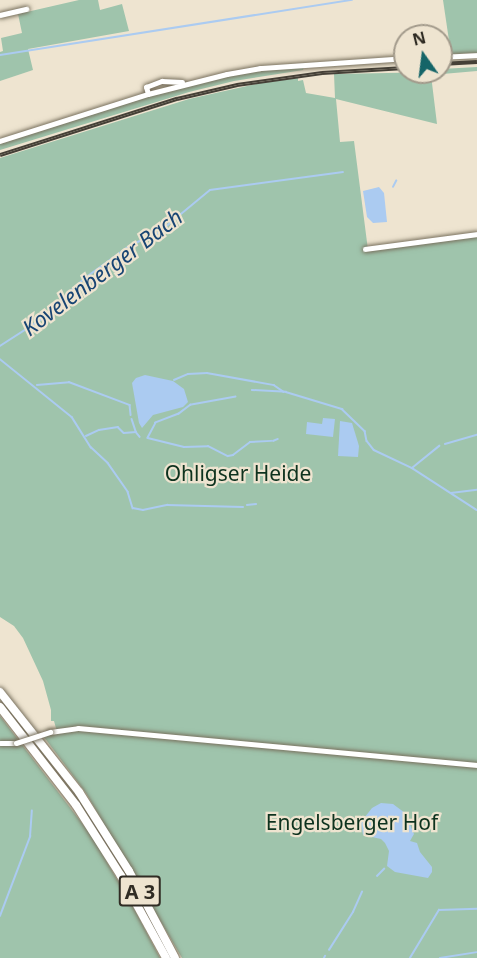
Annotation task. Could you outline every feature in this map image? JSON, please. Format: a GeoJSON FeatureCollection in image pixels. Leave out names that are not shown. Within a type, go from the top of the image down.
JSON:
{"type":"FeatureCollection","features":[{"type":"Feature","properties":{"kind":"highway","name":"A 3"},"geometry":{"type":"LineString","coordinates":[[0,692],[44,745],[102,826],[175,958]]}},
{"type":"Feature","properties":{"kind":"highway","name":"A 3"},"geometry":{"type":"LineString","coordinates":[[0,706],[76,805],[121,876],[166,958]]}},
{"type":"Feature","properties":{"kind":"highway"},"geometry":{"type":"LineString","coordinates":[[0,713],[23,734]]}},
{"type":"Feature","properties":{"kind":"highway"},"geometry":{"type":"LineString","coordinates":[[31,723],[44,745]]}},
{"type":"Feature","properties":{"kind":"street"},"geometry":{"type":"LineString","coordinates":[[0,15],[26,9]]}},
{"type":"Feature","properties":{"kind":"street"},"geometry":{"type":"LineString","coordinates":[[453,56],[477,55]]}},
{"type":"Feature","properties":{"kind":"street"},"geometry":{"type":"LineString","coordinates":[[0,141],[188,82],[260,68],[393,59]]}},
{"type":"Feature","properties":{"kind":"street"},"geometry":{"type":"LineString","coordinates":[[148,94],[146,87],[160,82],[188,82]]}},
{"type":"Feature","properties":{"kind":"street"},"geometry":{"type":"LineString","coordinates":[[365,249],[477,234]]}},
{"type":"Feature","properties":{"kind":"street"},"geometry":{"type":"LineString","coordinates":[[0,743],[16,743],[51,732],[78,728],[477,765]]}},
{"type":"Feature","properties":{"kind":"green space"},"geometry":{"type":"Polygon","coordinates":[[[79,0],[98,0],[100,10],[122,4],[129,31],[28,49],[33,70],[0,81],[0,52],[3,51],[1,38],[22,33],[18,14],[79,0]]]}},
{"type":"Feature","properties":{"kind":"green space"},"geometry":{"type":"Polygon","coordinates":[[[443,0],[477,0],[477,53],[453,54],[453,24],[447,24],[443,0]]]}},
{"type":"Feature","properties":{"kind":"green space"},"geometry":{"type":"Polygon","coordinates":[[[304,67],[303,70],[234,81],[189,92],[0,150],[0,144],[188,84],[227,74],[304,67]]]}},
{"type":"Feature","properties":{"kind":"green space","name":"Ohligser Heide"},"geometry":{"type":"Polygon","coordinates":[[[477,67],[477,71],[453,73],[453,68],[477,67]]]}},
{"type":"Feature","properties":{"kind":"green space","name":"Ohligser Heide"},"geometry":{"type":"Polygon","coordinates":[[[393,73],[393,84],[432,84],[437,124],[336,99],[340,142],[354,141],[368,250],[477,236],[477,958],[182,958],[86,793],[44,737],[57,732],[54,721],[51,721],[51,710],[43,681],[23,638],[14,626],[0,617],[0,158],[189,99],[261,83],[298,78],[298,81],[303,80],[306,93],[335,98],[334,74],[393,73]]]}},
{"type":"Feature","properties":{"kind":"green space"},"geometry":{"type":"Polygon","coordinates":[[[0,716],[91,835],[160,958],[0,958],[0,716]]]}},
{"type":"Feature","properties":{"kind":"water"},"geometry":{"type":"Polygon","coordinates":[[[379,187],[384,193],[387,222],[373,223],[367,217],[363,191],[379,187]]]}},
{"type":"Feature","properties":{"kind":"water"},"geometry":{"type":"Polygon","coordinates":[[[145,375],[173,381],[184,389],[188,402],[183,407],[153,415],[142,428],[139,423],[132,383],[136,378],[145,375]]]}},
{"type":"Feature","properties":{"kind":"water"},"geometry":{"type":"Polygon","coordinates":[[[323,418],[335,419],[333,437],[306,434],[307,422],[322,424],[323,418]]]}},
{"type":"Feature","properties":{"kind":"water"},"geometry":{"type":"Polygon","coordinates":[[[340,421],[352,423],[359,446],[358,457],[338,456],[340,421]]]}},
{"type":"Feature","properties":{"kind":"water"},"geometry":{"type":"Polygon","coordinates":[[[381,803],[393,804],[405,813],[414,834],[410,841],[417,843],[420,852],[432,867],[428,878],[395,872],[387,866],[389,851],[385,843],[381,839],[363,835],[361,822],[372,808],[381,803]]]}},
{"type":"Feature","properties":{"kind":"waterway"},"geometry":{"type":"LineString","coordinates":[[0,55],[352,0]]}},
{"type":"Feature","properties":{"kind":"waterway","name":"Kovelenberger Bach"},"geometry":{"type":"LineString","coordinates":[[0,346],[62,306],[68,293],[85,278],[131,245],[158,233],[210,190],[343,172]]}},
{"type":"Feature","properties":{"kind":"waterway"},"geometry":{"type":"LineString","coordinates":[[393,187],[396,181]]}},
{"type":"Feature","properties":{"kind":"waterway"},"geometry":{"type":"LineString","coordinates":[[0,359],[72,417],[91,447],[108,463],[128,492],[133,508],[143,510],[167,505],[243,507]]}},
{"type":"Feature","properties":{"kind":"waterway"},"geometry":{"type":"LineString","coordinates":[[174,380],[188,374],[207,373],[274,385],[284,392]]}},
{"type":"Feature","properties":{"kind":"waterway"},"geometry":{"type":"LineString","coordinates":[[37,385],[69,382],[130,405],[131,415]]}},
{"type":"Feature","properties":{"kind":"waterway"},"geometry":{"type":"LineString","coordinates":[[252,390],[286,392],[342,409],[365,431],[367,441],[374,450],[412,468],[477,510]]}},
{"type":"Feature","properties":{"kind":"waterway"},"geometry":{"type":"LineString","coordinates":[[236,397],[191,405],[179,414],[156,423],[148,438],[184,447],[208,446],[228,456],[233,455],[250,442],[271,441]]}},
{"type":"Feature","properties":{"kind":"waterway"},"geometry":{"type":"LineString","coordinates":[[132,419],[136,431]]}},
{"type":"Feature","properties":{"kind":"waterway"},"geometry":{"type":"LineString","coordinates":[[86,436],[99,430],[118,427],[124,433],[136,432],[140,437]]}},
{"type":"Feature","properties":{"kind":"waterway"},"geometry":{"type":"LineString","coordinates":[[445,444],[477,435]]}},
{"type":"Feature","properties":{"kind":"waterway"},"geometry":{"type":"LineString","coordinates":[[273,441],[278,439]]}},
{"type":"Feature","properties":{"kind":"waterway"},"geometry":{"type":"LineString","coordinates":[[412,468],[439,446]]}},
{"type":"Feature","properties":{"kind":"waterway"},"geometry":{"type":"LineString","coordinates":[[451,493],[477,490]]}},
{"type":"Feature","properties":{"kind":"waterway"},"geometry":{"type":"LineString","coordinates":[[247,505],[256,504]]}},
{"type":"Feature","properties":{"kind":"waterway"},"geometry":{"type":"LineString","coordinates":[[0,916],[30,837],[32,811]]}},
{"type":"Feature","properties":{"kind":"waterway"},"geometry":{"type":"LineString","coordinates":[[377,876],[384,869]]}},
{"type":"Feature","properties":{"kind":"waterway"},"geometry":{"type":"LineString","coordinates":[[329,950],[353,912],[362,892]]}},
{"type":"Feature","properties":{"kind":"waterway"},"geometry":{"type":"LineString","coordinates":[[410,958],[439,910],[477,909]]}},
{"type":"Feature","properties":{"kind":"waterway"},"geometry":{"type":"LineString","coordinates":[[440,958],[477,952]]}},
{"type":"Feature","properties":{"kind":"railway"},"geometry":{"type":"LineString","coordinates":[[453,63],[477,62]]}},
{"type":"Feature","properties":{"kind":"railway"},"geometry":{"type":"LineString","coordinates":[[0,155],[177,99],[237,85],[322,73],[393,69]]}},
{"type":"Feature","properties":{"kind":"park label","name":"Engelsberger Hof"},"geometry":{"type":"Point","coordinates":[352,822]}}]}
